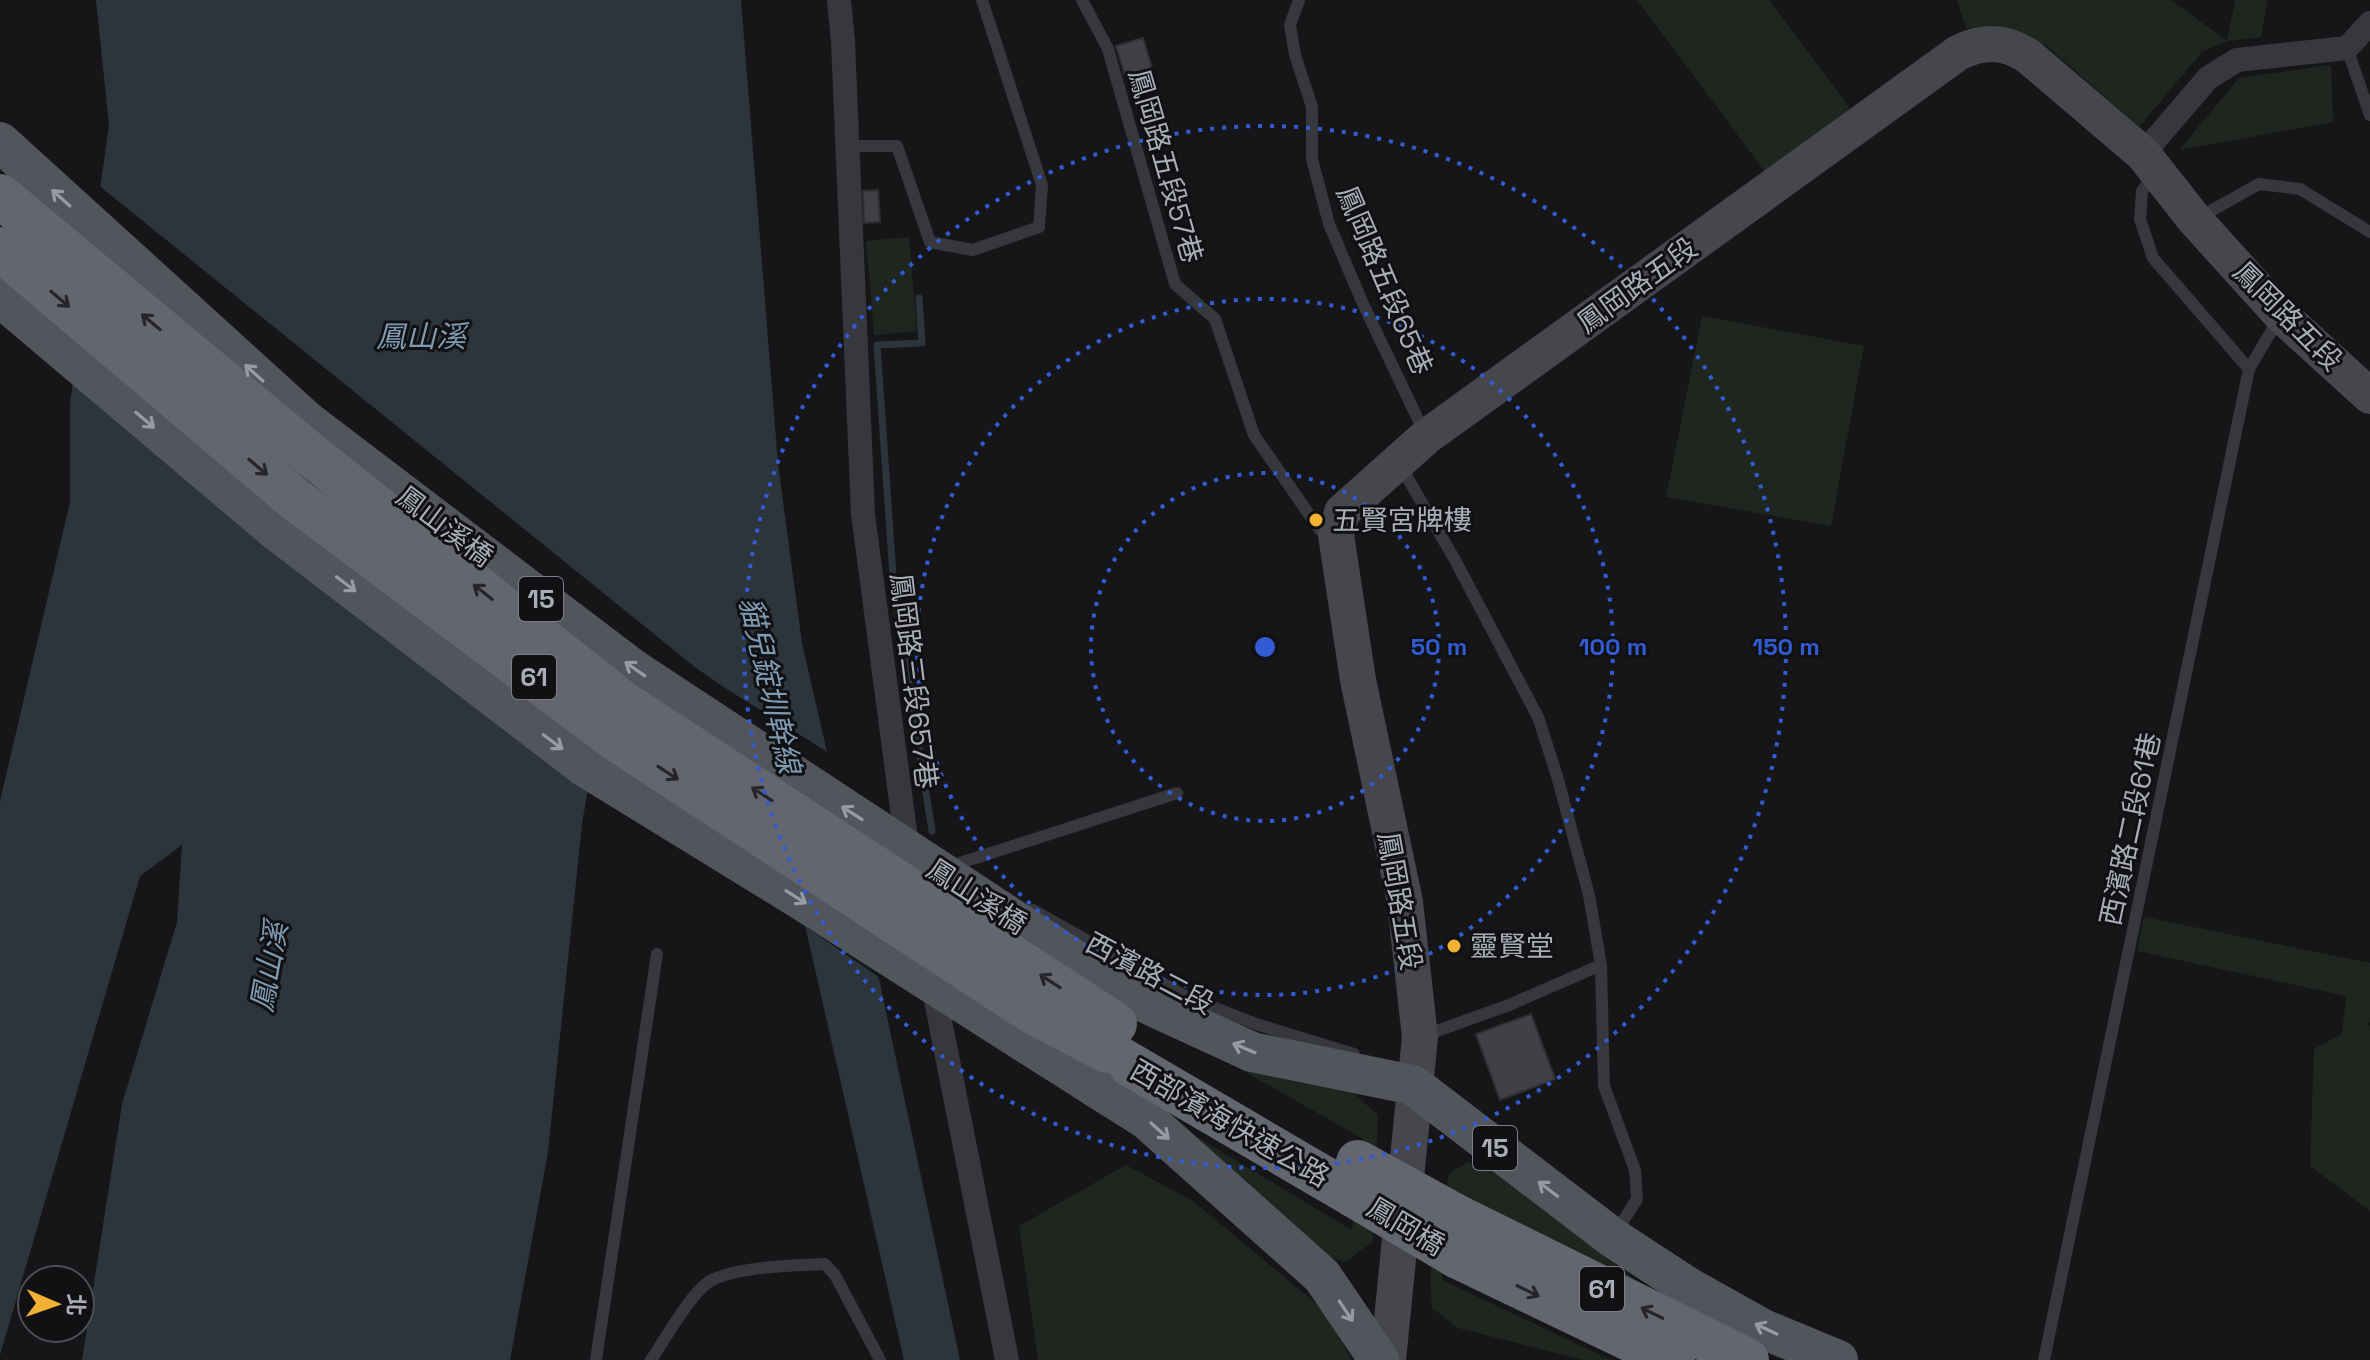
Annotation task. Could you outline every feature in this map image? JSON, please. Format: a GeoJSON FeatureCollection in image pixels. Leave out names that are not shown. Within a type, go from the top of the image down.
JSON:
{"type":"FeatureCollection","features":[{"type":"Feature","properties":{"kind":"highway","name":"鳳山溪橋"},"geometry":{"type":"LineString","coordinates":[[0,196],[311,455],[623,703],[1111,1039]]}},
{"type":"Feature","properties":{"kind":"highway","name":"61"},"geometry":{"type":"LineString","coordinates":[[0,249],[295,499],[617,740],[1031,1011],[1111,1039]]}},
{"type":"Feature","properties":{"kind":"highway","name":"西部濱海快速公路"},"geometry":{"type":"LineString","coordinates":[[1111,1039],[1356,1178]]}},
{"type":"Feature","properties":{"kind":"highway","name":"鳳岡橋"},"geometry":{"type":"LineString","coordinates":[[1356,1178],[1458,1237]]}},
{"type":"Feature","properties":{"kind":"highway","name":"61"},"geometry":{"type":"LineString","coordinates":[[1458,1237],[1673,1360]]}},
{"type":"Feature","properties":{"kind":"highway","name":"61"},"geometry":{"type":"LineString","coordinates":[[1458,1237],[1747,1360]]}},
{"type":"Feature","properties":{"kind":"main road","name":"鳳山溪橋"},"geometry":{"type":"LineString","coordinates":[[0,142],[308,422],[596,640],[1111,1039]]}},
{"type":"Feature","properties":{"kind":"main road","name":"15"},"geometry":{"type":"LineString","coordinates":[[0,297],[273,528],[585,767],[798,898],[1111,1039],[1146,1119],[1322,1276],[1379,1360]]}},
{"type":"Feature","properties":{"kind":"main road","name":"西濱路二段"},"geometry":{"type":"LineString","coordinates":[[1111,1039],[1252,1052],[1413,1085],[1613,1238],[1688,1287],[1763,1329],[1838,1360]]}},
{"type":"Feature","properties":{"kind":"street","name":"鳳岡路三段657巷"},"geometry":{"type":"LineString","coordinates":[[839,0],[863,514],[908,830],[1007,1360]]}},
{"type":"Feature","properties":{"kind":"street"},"geometry":{"type":"LineString","coordinates":[[2150,163],[2208,78],[2237,60],[2347,48],[2370,23]]}},
{"type":"Feature","properties":{"kind":"street","name":"鳳岡路五段"},"geometry":{"type":"LineString","coordinates":[[1388,1360],[1420,1037],[1405,902],[1358,680],[1336,535],[1342,512],[1426,437],[1969,47],[1995,43],[2018,49],[2150,163],[2195,220],[2281,315],[2370,396]]}},
{"type":"Feature","properties":{"kind":"lane"},"geometry":{"type":"LineString","coordinates":[[847,146],[897,146],[930,242],[973,250],[1039,227],[1042,185],[982,0]]}},
{"type":"Feature","properties":{"kind":"lane","name":"鳳岡路五段57巷"},"geometry":{"type":"LineString","coordinates":[[1082,0],[1108,49],[1175,284],[1215,319],[1254,435],[1320,530],[1336,535]]}},
{"type":"Feature","properties":{"kind":"lane","name":"鳳岡路五段65巷"},"geometry":{"type":"LineString","coordinates":[[1299,0],[1290,25],[1295,55],[1312,107],[1312,159],[1329,224],[1426,437]]}},
{"type":"Feature","properties":{"kind":"lane"},"geometry":{"type":"LineString","coordinates":[[2347,48],[2370,115]]}},
{"type":"Feature","properties":{"kind":"lane"},"geometry":{"type":"LineString","coordinates":[[2150,163],[2142,191],[2140,219],[2153,258],[2249,369]]}},
{"type":"Feature","properties":{"kind":"lane"},"geometry":{"type":"LineString","coordinates":[[2195,220],[2259,184],[2300,189],[2370,232]]}},
{"type":"Feature","properties":{"kind":"lane","name":"西濱路二段61巷"},"geometry":{"type":"LineString","coordinates":[[2044,1360],[2249,369],[2281,315]]}},
{"type":"Feature","properties":{"kind":"lane"},"geometry":{"type":"LineString","coordinates":[[1397,460],[1455,560],[1538,717],[1557,776],[1589,895],[1601,965],[1604,1086],[1635,1170],[1637,1199],[1613,1238]]}},
{"type":"Feature","properties":{"kind":"lane"},"geometry":{"type":"LineString","coordinates":[[972,871],[954,859],[1177,793]]}},
{"type":"Feature","properties":{"kind":"lane","name":"西濱路二段"},"geometry":{"type":"LineString","coordinates":[[1022,903],[1185,996],[1256,1024],[1359,1056],[1413,1085]]}},
{"type":"Feature","properties":{"kind":"lane"},"geometry":{"type":"LineString","coordinates":[[596,1360],[657,954]]}},
{"type":"Feature","properties":{"kind":"lane"},"geometry":{"type":"LineString","coordinates":[[1420,1037],[1509,1005],[1601,965]]}},
{"type":"Feature","properties":{"kind":"lane"},"geometry":{"type":"LineString","coordinates":[[651,1360],[688,1304],[710,1280],[750,1270],[825,1264],[835,1275],[880,1360]]}},
{"type":"Feature","properties":{"kind":"shaded area"},"geometry":{"type":"Polygon","coordinates":[[[1637,0],[1769,0],[1850,108],[1765,172],[1637,0]]]}},
{"type":"Feature","properties":{"kind":"shaded area"},"geometry":{"type":"Polygon","coordinates":[[[1957,0],[2171,0],[2227,41],[2235,0],[2268,0],[2261,37],[2228,41],[2203,51],[2139,127],[2046,45],[1992,27],[1966,28],[1957,0]]]}},
{"type":"Feature","properties":{"kind":"shaded area"},"geometry":{"type":"Polygon","coordinates":[[[2331,65],[2333,122],[2179,150],[2239,78],[2331,65]]]}},
{"type":"Feature","properties":{"kind":"shaded area"},"geometry":{"type":"Polygon","coordinates":[[[909,237],[917,331],[874,335],[866,241],[909,237]]]}},
{"type":"Feature","properties":{"kind":"shaded area"},"geometry":{"type":"Polygon","coordinates":[[[1702,316],[1864,346],[1831,526],[1666,497],[1702,316]]]}},
{"type":"Feature","properties":{"kind":"shaded area"},"geometry":{"type":"Polygon","coordinates":[[[2144,917],[2370,963],[2370,1022],[2365,1024],[2370,1026],[2370,1211],[2310,1166],[2314,1049],[2342,1034],[2346,996],[2137,951],[2144,917]]]}},
{"type":"Feature","properties":{"kind":"shaded area"},"geometry":{"type":"Polygon","coordinates":[[[1159,1023],[1350,1090],[1378,1115],[1373,1241],[1346,1262],[1317,1253],[1164,1117],[1352,1230],[1363,1139],[1159,1023]]]}},
{"type":"Feature","properties":{"kind":"shaded area"},"geometry":{"type":"Polygon","coordinates":[[[1468,1162],[1507,1177],[1649,1291],[1457,1196],[1442,1280],[1611,1360],[1584,1360],[1458,1328],[1432,1308],[1430,1274],[1449,1174],[1468,1162]]]}},
{"type":"Feature","properties":{"kind":"shaded area"},"geometry":{"type":"Polygon","coordinates":[[[1126,1165],[1193,1201],[1324,1310],[1352,1360],[1038,1360],[1019,1226],[1126,1165]]]}},
{"type":"Feature","properties":{"kind":"water","name":"鳳山溪"},"geometry":{"type":"Polygon","coordinates":[[[96,0],[741,0],[778,464],[802,643],[879,979],[960,1360],[904,1360],[756,710],[615,611],[582,824],[548,1152],[510,1360],[82,1360],[84,1344],[96,1344],[96,1270],[122,1104],[177,922],[182,845],[140,876],[27,1264],[16,1264],[16,1300],[0,1355],[0,801],[70,502],[70,403],[109,125],[96,0]]]}},
{"type":"Feature","properties":{"kind":"pier"},"geometry":{"type":"Polygon","coordinates":[[[97,184],[706,676],[832,755],[883,980],[799,922],[752,712],[618,618],[606,707],[70,374],[97,184]]]}},
{"type":"Feature","properties":{"kind":"building"},"geometry":{"type":"Polygon","coordinates":[[[1143,38],[1152,68],[1125,76],[1116,46],[1143,38]]]}},
{"type":"Feature","properties":{"kind":"building"},"geometry":{"type":"Polygon","coordinates":[[[878,190],[880,222],[864,223],[863,191],[878,190]]]}},
{"type":"Feature","properties":{"kind":"building"},"geometry":{"type":"Polygon","coordinates":[[[1531,1014],[1555,1079],[1500,1100],[1476,1034],[1531,1014]]]}},
{"type":"Feature","properties":{"kind":"waterway"},"geometry":{"type":"LineString","coordinates":[[919,298],[922,343],[877,345],[894,590],[932,831]]}},
{"type":"Feature","properties":{"kind":"place","name":"五賢宮牌樓"},"geometry":{"type":"Point","coordinates":[1316,520]}},
{"type":"Feature","properties":{"kind":"place","name":"靈賢堂"},"geometry":{"type":"Point","coordinates":[1454,946]}},
{"type":"Feature","properties":{"kind":"water label","name":"貓兒錠圳幹線"},"geometry":{"type":"Point","coordinates":[770,685]}}]}
